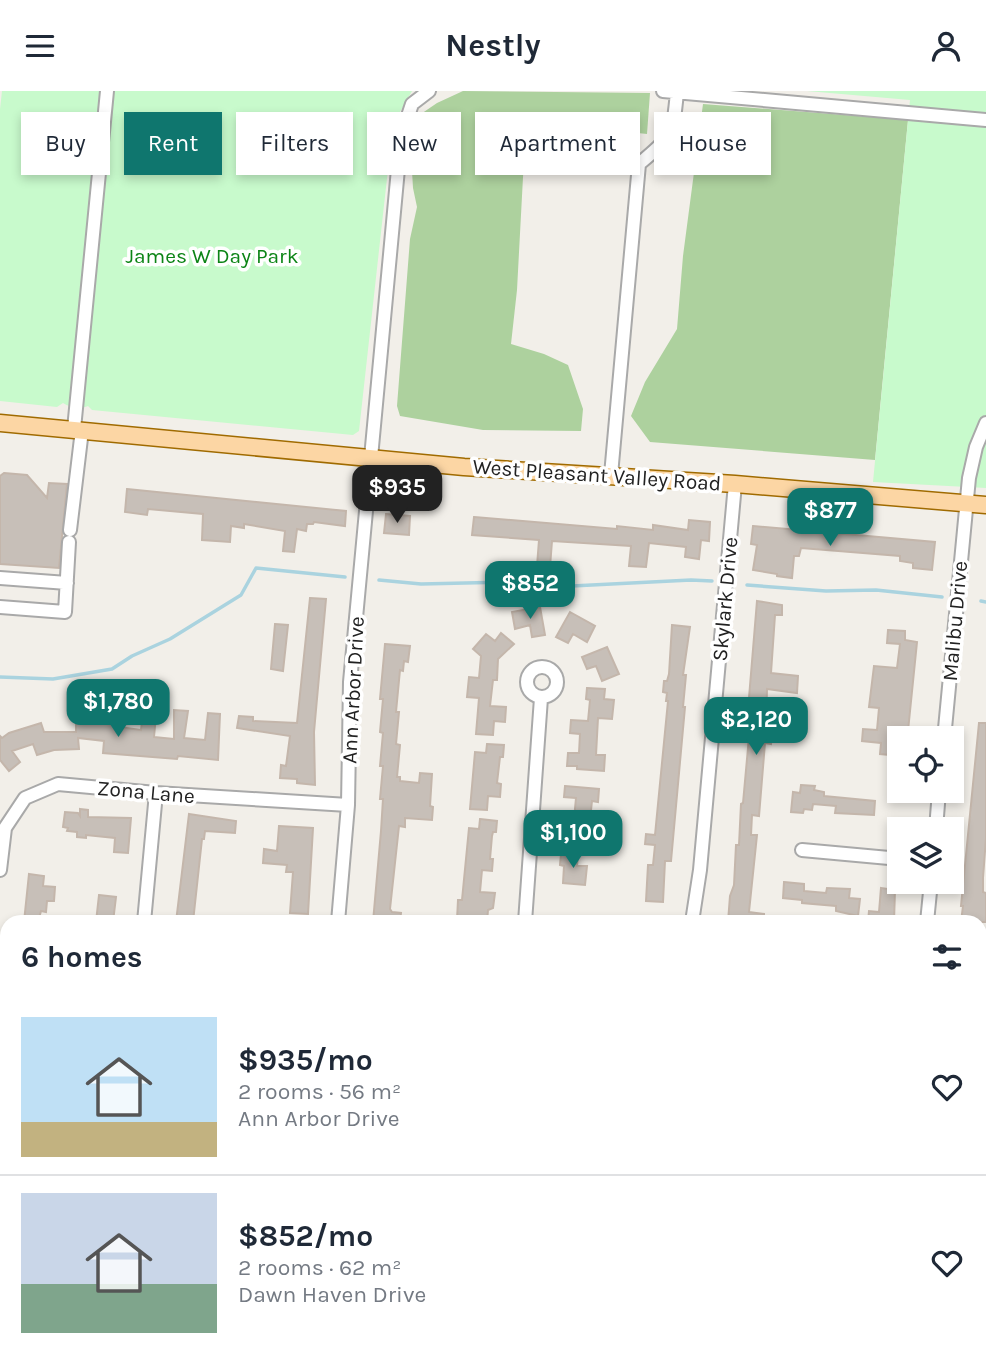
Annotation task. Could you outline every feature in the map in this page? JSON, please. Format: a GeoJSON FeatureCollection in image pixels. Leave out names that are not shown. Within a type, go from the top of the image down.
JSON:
{"type":"FeatureCollection","features":[{"type":"Feature","properties":{"kind":"main road","name":"West Pleasant Valley Road"},"geometry":{"type":"LineString","coordinates":[[0,423],[464,467],[735,484],[986,505]]}},
{"type":"Feature","properties":{"kind":"street"},"geometry":{"type":"LineString","coordinates":[[0,607],[65,612],[107,91]]}},
{"type":"Feature","properties":{"kind":"street","name":"Ann Arbor Drive"},"geometry":{"type":"LineString","coordinates":[[339,915],[348,805],[348,703],[401,137],[412,104],[429,91]]}},
{"type":"Feature","properties":{"kind":"street"},"geometry":{"type":"LineString","coordinates":[[663,91],[811,98],[986,120]]}},
{"type":"Feature","properties":{"kind":"street"},"geometry":{"type":"LineString","coordinates":[[611,475],[634,245],[639,163],[664,142],[674,126],[677,92]]}},
{"type":"Feature","properties":{"kind":"street","name":"Malibu Drive"},"geometry":{"type":"LineString","coordinates":[[945,726],[966,503],[976,447],[986,423]]}},
{"type":"Feature","properties":{"kind":"street","name":"Skylark Drive"},"geometry":{"type":"LineString","coordinates":[[693,915],[700,870],[735,484]]}},
{"type":"Feature","properties":{"kind":"street"},"geometry":{"type":"LineString","coordinates":[[0,578],[67,583]]}},
{"type":"Feature","properties":{"kind":"street"},"geometry":{"type":"LineString","coordinates":[[526,915],[541,698]]}},
{"type":"Feature","properties":{"kind":"street","name":"Zona Lane"},"geometry":{"type":"LineString","coordinates":[[0,870],[5,828],[25,798],[58,784],[348,805]]}},
{"type":"Feature","properties":{"kind":"street"},"geometry":{"type":"LineString","coordinates":[[145,915],[156,793]]}},
{"type":"Feature","properties":{"kind":"street"},"geometry":{"type":"LineString","coordinates":[[802,850],[887,858]]}},
{"type":"Feature","properties":{"kind":"street"},"geometry":{"type":"LineString","coordinates":[[928,915],[930,894]]}},
{"type":"Feature","properties":{"kind":"green space","name":"James W Day Park"},"geometry":{"type":"Polygon","coordinates":[[[2,91],[412,91],[400,112],[367,112],[367,175],[387,175],[359,431],[353,435],[92,410],[88,406],[76,407],[63,403],[57,407],[0,401],[2,91]]]}},
{"type":"Feature","properties":{"kind":"green space"},"geometry":{"type":"Polygon","coordinates":[[[463,91],[650,93],[647,134],[640,133],[640,112],[475,112],[475,175],[523,175],[517,290],[511,344],[568,365],[583,409],[581,431],[483,430],[400,416],[397,406],[410,239],[417,207],[412,175],[461,175],[461,112],[424,112],[463,91]]]}},
{"type":"Feature","properties":{"kind":"green space"},"geometry":{"type":"Polygon","coordinates":[[[807,91],[986,91],[986,488],[873,482],[910,100],[807,91]]]}},
{"type":"Feature","properties":{"kind":"green space"},"geometry":{"type":"Polygon","coordinates":[[[703,104],[908,120],[875,460],[650,442],[631,416],[645,382],[677,329],[694,175],[771,175],[771,112],[702,112],[703,104]]]}},
{"type":"Feature","properties":{"kind":"building"},"geometry":{"type":"Polygon","coordinates":[[[4,473],[27,475],[47,498],[49,483],[67,484],[59,568],[0,564],[0,476],[4,473]]]}},
{"type":"Feature","properties":{"kind":"building"},"geometry":{"type":"Polygon","coordinates":[[[127,489],[346,511],[345,526],[314,522],[307,524],[306,531],[297,529],[294,552],[283,551],[285,531],[244,524],[244,528],[231,526],[230,542],[202,540],[203,514],[148,509],[147,515],[125,512],[127,489]]]}},
{"type":"Feature","properties":{"kind":"building"},"geometry":{"type":"Polygon","coordinates":[[[386,514],[410,516],[409,535],[384,533],[386,514]]]}},
{"type":"Feature","properties":{"kind":"building"},"geometry":{"type":"Polygon","coordinates":[[[474,517],[653,530],[653,525],[688,530],[689,520],[710,522],[709,541],[701,540],[699,559],[685,557],[686,547],[649,543],[646,567],[629,566],[631,546],[552,541],[550,567],[537,566],[539,540],[472,535],[474,517]]]}},
{"type":"Feature","properties":{"kind":"building"},"geometry":{"type":"Polygon","coordinates":[[[753,526],[935,542],[932,570],[913,568],[913,563],[900,561],[900,556],[801,548],[799,556],[794,556],[792,578],[777,576],[753,570],[757,545],[751,544],[753,526]]]}},
{"type":"Feature","properties":{"kind":"building"},"geometry":{"type":"Polygon","coordinates":[[[310,598],[326,599],[314,732],[315,785],[297,783],[297,779],[280,778],[281,765],[286,766],[290,736],[237,728],[239,716],[253,717],[253,721],[297,723],[310,598]]]}},
{"type":"Feature","properties":{"kind":"building"},"geometry":{"type":"Polygon","coordinates":[[[757,601],[782,605],[782,615],[775,615],[771,673],[798,676],[797,693],[767,689],[766,726],[769,726],[768,734],[772,735],[771,744],[765,743],[759,816],[752,815],[751,835],[757,835],[749,912],[764,915],[729,915],[743,803],[751,710],[748,710],[757,601]]]}},
{"type":"Feature","properties":{"kind":"building"},"geometry":{"type":"Polygon","coordinates":[[[540,607],[545,635],[532,637],[530,625],[515,629],[512,612],[540,607]]]}},
{"type":"Feature","properties":{"kind":"building"},"geometry":{"type":"Polygon","coordinates":[[[570,612],[595,626],[587,642],[573,634],[568,643],[556,637],[570,612]]]}},
{"type":"Feature","properties":{"kind":"building"},"geometry":{"type":"Polygon","coordinates":[[[275,624],[288,625],[283,671],[271,669],[275,624]]]}},
{"type":"Feature","properties":{"kind":"building"},"geometry":{"type":"Polygon","coordinates":[[[672,625],[690,627],[683,675],[686,675],[685,707],[671,861],[665,861],[663,902],[646,901],[648,865],[653,865],[655,845],[645,844],[646,834],[655,835],[668,701],[667,693],[663,692],[664,681],[667,681],[669,674],[672,625]]]}},
{"type":"Feature","properties":{"kind":"building"},"geometry":{"type":"Polygon","coordinates":[[[888,630],[905,631],[905,640],[917,642],[909,726],[887,726],[887,755],[880,754],[881,743],[862,741],[863,729],[877,730],[879,708],[869,707],[874,666],[897,668],[900,644],[887,643],[888,630]]]}},
{"type":"Feature","properties":{"kind":"building"},"geometry":{"type":"Polygon","coordinates":[[[501,633],[514,644],[498,659],[497,680],[493,680],[490,706],[506,707],[505,722],[494,721],[493,735],[476,734],[479,698],[467,697],[469,677],[479,678],[481,656],[473,649],[486,634],[495,641],[501,633]]]}},
{"type":"Feature","properties":{"kind":"building"},"geometry":{"type":"Polygon","coordinates":[[[385,644],[410,646],[408,662],[404,661],[403,671],[400,670],[396,712],[399,712],[396,744],[400,745],[397,777],[400,777],[400,781],[419,783],[420,773],[432,774],[430,806],[433,807],[432,820],[405,818],[405,827],[399,826],[390,909],[401,915],[374,915],[383,799],[380,799],[383,733],[380,732],[383,699],[380,699],[385,644]]]}},
{"type":"Feature","properties":{"kind":"building"},"geometry":{"type":"Polygon","coordinates":[[[607,647],[619,674],[602,681],[596,666],[587,669],[582,657],[607,647]]]}},
{"type":"Feature","properties":{"kind":"building"},"geometry":{"type":"Polygon","coordinates":[[[587,688],[605,689],[604,699],[614,700],[612,719],[598,718],[596,755],[605,755],[604,771],[567,766],[568,753],[579,753],[580,734],[570,733],[571,720],[588,721],[590,700],[586,699],[587,688]]]}},
{"type":"Feature","properties":{"kind":"building"},"geometry":{"type":"Polygon","coordinates":[[[144,704],[157,705],[154,737],[174,739],[174,710],[188,711],[184,738],[205,740],[208,713],[220,714],[218,760],[103,753],[104,741],[78,738],[79,749],[54,750],[37,755],[33,744],[12,751],[20,762],[9,771],[0,760],[0,736],[2,738],[9,733],[41,723],[44,732],[76,732],[76,706],[86,707],[87,722],[141,730],[144,704]]]}},
{"type":"Feature","properties":{"kind":"building"},"geometry":{"type":"Polygon","coordinates":[[[979,723],[986,723],[983,892],[986,893],[986,915],[962,915],[979,723]]]}},
{"type":"Feature","properties":{"kind":"building"},"geometry":{"type":"Polygon","coordinates":[[[487,744],[504,745],[497,783],[501,784],[500,797],[488,796],[487,810],[470,809],[475,752],[486,753],[487,744]]]}},
{"type":"Feature","properties":{"kind":"building"},"geometry":{"type":"Polygon","coordinates":[[[801,785],[815,786],[814,790],[824,792],[824,796],[875,801],[874,815],[835,813],[836,806],[813,804],[812,810],[804,809],[803,813],[791,812],[793,792],[800,793],[801,785]]]}},
{"type":"Feature","properties":{"kind":"building"},"geometry":{"type":"Polygon","coordinates":[[[565,786],[599,789],[598,802],[592,801],[587,848],[570,847],[572,831],[561,830],[562,818],[574,819],[576,798],[564,797],[565,786]]]}},
{"type":"Feature","properties":{"kind":"building"},"geometry":{"type":"Polygon","coordinates":[[[80,809],[88,810],[88,817],[131,818],[128,853],[114,852],[115,838],[86,835],[86,838],[77,837],[77,832],[67,831],[68,828],[63,827],[65,812],[78,813],[80,816],[80,809]]]}},
{"type":"Feature","properties":{"kind":"building"},"geometry":{"type":"Polygon","coordinates":[[[189,814],[236,821],[235,833],[205,831],[194,915],[177,915],[189,814]]]}},
{"type":"Feature","properties":{"kind":"building"},"geometry":{"type":"Polygon","coordinates":[[[480,819],[497,821],[496,832],[493,832],[492,836],[492,871],[482,870],[480,892],[495,893],[493,908],[488,910],[488,915],[457,915],[458,900],[462,900],[469,828],[479,829],[480,819]]]}},
{"type":"Feature","properties":{"kind":"building"},"geometry":{"type":"Polygon","coordinates":[[[279,826],[313,828],[308,914],[290,913],[293,872],[286,872],[287,865],[263,863],[264,849],[277,851],[279,826]]]}},
{"type":"Feature","properties":{"kind":"building"},"geometry":{"type":"Polygon","coordinates":[[[561,854],[578,855],[577,866],[587,866],[585,885],[563,883],[564,866],[560,865],[561,854]]]}},
{"type":"Feature","properties":{"kind":"building"},"geometry":{"type":"Polygon","coordinates":[[[29,874],[44,876],[43,886],[55,887],[54,901],[47,901],[46,912],[41,911],[40,915],[25,915],[29,874]]]}},
{"type":"Feature","properties":{"kind":"building"},"geometry":{"type":"Polygon","coordinates":[[[784,882],[804,884],[804,891],[826,893],[827,888],[850,889],[849,898],[860,899],[858,915],[836,911],[836,906],[802,903],[802,900],[783,898],[784,882]]]}},
{"type":"Feature","properties":{"kind":"building"},"geometry":{"type":"Polygon","coordinates":[[[881,888],[887,889],[887,894],[895,894],[894,915],[869,915],[869,911],[879,912],[881,888]]]}},
{"type":"Feature","properties":{"kind":"building"},"geometry":{"type":"Polygon","coordinates":[[[99,895],[116,897],[114,915],[97,915],[99,895]]]}},
{"type":"Feature","properties":{"kind":"waterway"},"geometry":{"type":"LineString","coordinates":[[0,677],[53,679],[112,669],[132,656],[170,639],[241,595],[256,568],[345,577]]}},
{"type":"Feature","properties":{"kind":"waterway"},"geometry":{"type":"LineString","coordinates":[[379,580],[421,584],[515,582],[572,586],[712,581]]}},
{"type":"Feature","properties":{"kind":"waterway"},"geometry":{"type":"LineString","coordinates":[[747,585],[826,591],[876,590],[942,597]]}},
{"type":"Feature","properties":{"kind":"waterway"},"geometry":{"type":"LineString","coordinates":[[981,601],[986,602]]}}]}
